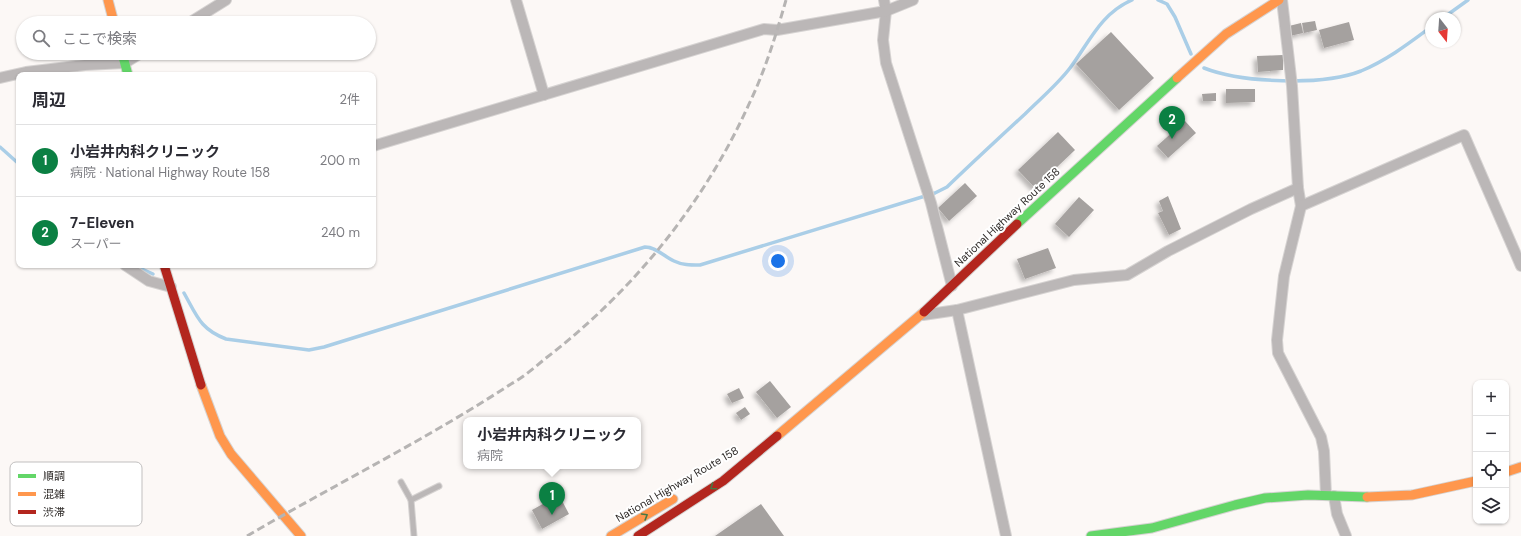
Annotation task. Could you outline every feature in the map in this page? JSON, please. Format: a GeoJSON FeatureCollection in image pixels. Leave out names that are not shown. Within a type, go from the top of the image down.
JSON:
{"type":"FeatureCollection","features":[{"type":"Feature","properties":{"kind":"main road"},"geometry":{"type":"LineString","coordinates":[[108,0],[112,16]]}},
{"type":"Feature","properties":{"kind":"main road","name":"National Highway Route 158"},"geometry":{"type":"LineString","coordinates":[[638,536],[723,481],[919,316],[1051,192],[1220,39],[1279,0]]}},
{"type":"Feature","properties":{"kind":"main road"},"geometry":{"type":"LineString","coordinates":[[124,60],[127,72]]}},
{"type":"Feature","properties":{"kind":"main road"},"geometry":{"type":"LineString","coordinates":[[165,268],[204,395],[220,436],[232,454],[301,536]]}},
{"type":"Feature","properties":{"kind":"main road","name":"National Highway Route 158"},"geometry":{"type":"LineString","coordinates":[[704,482],[754,454]]}},
{"type":"Feature","properties":{"kind":"main road"},"geometry":{"type":"LineString","coordinates":[[1509,471],[1521,467]]}},
{"type":"Feature","properties":{"kind":"main road"},"geometry":{"type":"LineString","coordinates":[[1091,536],[1159,526],[1241,503],[1281,496],[1390,497],[1441,490],[1473,481]]}},
{"type":"Feature","properties":{"kind":"main road","name":"National Highway Route 158"},"geometry":{"type":"LineString","coordinates":[[611,536],[684,493]]}},
{"type":"Feature","properties":{"kind":"street"},"geometry":{"type":"LineString","coordinates":[[200,16],[226,0]]}},
{"type":"Feature","properties":{"kind":"street"},"geometry":{"type":"LineString","coordinates":[[516,0],[544,94]]}},
{"type":"Feature","properties":{"kind":"street"},"geometry":{"type":"LineString","coordinates":[[884,0],[886,11],[883,40],[886,63],[929,195],[952,286]]}},
{"type":"Feature","properties":{"kind":"street"},"geometry":{"type":"LineString","coordinates":[[376,145],[764,29],[778,30],[886,11],[913,0]]}},
{"type":"Feature","properties":{"kind":"street"},"geometry":{"type":"LineString","coordinates":[[1282,0],[1292,81],[1298,188],[1301,206],[1284,276],[1277,340],[1278,353],[1321,437],[1330,496],[1346,536]]}},
{"type":"Feature","properties":{"kind":"street"},"geometry":{"type":"LineString","coordinates":[[26,72],[113,60]]}},
{"type":"Feature","properties":{"kind":"street"},"geometry":{"type":"LineString","coordinates":[[0,78],[16,74]]}},
{"type":"Feature","properties":{"kind":"street"},"geometry":{"type":"LineString","coordinates":[[1301,206],[1464,135],[1521,266]]}},
{"type":"Feature","properties":{"kind":"street"},"geometry":{"type":"LineString","coordinates":[[919,316],[957,310],[1074,280],[1127,275],[1168,251],[1244,212],[1298,188]]}},
{"type":"Feature","properties":{"kind":"street"},"geometry":{"type":"LineString","coordinates":[[130,268],[149,281],[171,287]]}},
{"type":"Feature","properties":{"kind":"street"},"geometry":{"type":"LineString","coordinates":[[957,310],[1006,536]]}},
{"type":"Feature","properties":{"kind":"lane"},"geometry":{"type":"LineString","coordinates":[[401,482],[411,500],[414,536]]}},
{"type":"Feature","properties":{"kind":"lane"},"geometry":{"type":"LineString","coordinates":[[411,500],[439,486]]}},
{"type":"Feature","properties":{"kind":"building"},"geometry":{"type":"Polygon","coordinates":[[[1315,21],[1317,30],[1304,33],[1302,23],[1315,21]]]}},
{"type":"Feature","properties":{"kind":"building"},"geometry":{"type":"Polygon","coordinates":[[[1349,22],[1354,40],[1324,48],[1319,30],[1349,22]]]}},
{"type":"Feature","properties":{"kind":"building"},"geometry":{"type":"Polygon","coordinates":[[[1301,23],[1303,33],[1290,36],[1289,26],[1301,23]]]}},
{"type":"Feature","properties":{"kind":"building"},"geometry":{"type":"Polygon","coordinates":[[[1111,32],[1154,78],[1119,110],[1076,64],[1111,32]]]}},
{"type":"Feature","properties":{"kind":"building"},"geometry":{"type":"Polygon","coordinates":[[[1283,55],[1283,70],[1258,72],[1257,56],[1283,55]]]}},
{"type":"Feature","properties":{"kind":"building"},"geometry":{"type":"Polygon","coordinates":[[[1226,89],[1255,89],[1255,102],[1226,103],[1226,89]]]}},
{"type":"Feature","properties":{"kind":"building"},"geometry":{"type":"Polygon","coordinates":[[[1216,93],[1216,101],[1203,101],[1202,94],[1216,93]]]}},
{"type":"Feature","properties":{"kind":"building"},"geometry":{"type":"Polygon","coordinates":[[[1185,121],[1196,133],[1168,158],[1157,146],[1185,121]]]}},
{"type":"Feature","properties":{"kind":"building"},"geometry":{"type":"Polygon","coordinates":[[[1058,132],[1075,150],[1035,188],[1018,170],[1058,132]]]}},
{"type":"Feature","properties":{"kind":"building"},"geometry":{"type":"Polygon","coordinates":[[[965,183],[977,196],[949,221],[938,208],[965,183]]]}},
{"type":"Feature","properties":{"kind":"building"},"geometry":{"type":"Polygon","coordinates":[[[1168,196],[1181,229],[1169,235],[1158,213],[1163,211],[1159,201],[1168,196]]]}},
{"type":"Feature","properties":{"kind":"building"},"geometry":{"type":"Polygon","coordinates":[[[1079,197],[1094,210],[1069,237],[1055,224],[1079,197]]]}},
{"type":"Feature","properties":{"kind":"building"},"geometry":{"type":"Polygon","coordinates":[[[1048,248],[1056,268],[1025,279],[1017,259],[1048,248]]]}},
{"type":"Feature","properties":{"kind":"building"},"geometry":{"type":"Polygon","coordinates":[[[770,381],[791,407],[777,418],[756,392],[770,381]]]}},
{"type":"Feature","properties":{"kind":"building"},"geometry":{"type":"Polygon","coordinates":[[[739,388],[744,398],[732,403],[727,394],[739,388]]]}},
{"type":"Feature","properties":{"kind":"building"},"geometry":{"type":"Polygon","coordinates":[[[745,407],[750,414],[741,420],[736,413],[745,407]]]}},
{"type":"Feature","properties":{"kind":"building"},"geometry":{"type":"Polygon","coordinates":[[[559,495],[569,514],[542,529],[532,510],[559,495]]]}},
{"type":"Feature","properties":{"kind":"building"},"geometry":{"type":"Polygon","coordinates":[[[761,504],[784,536],[715,536],[761,504]]]}},
{"type":"Feature","properties":{"kind":"waterway"},"geometry":{"type":"LineString","coordinates":[[184,293],[200,321],[210,331],[217,335],[226,339],[309,350],[324,347],[645,247],[653,248],[670,259],[680,263],[700,265],[935,193],[947,187],[1048,92],[1070,68],[1103,21],[1111,13],[1132,0]]}},
{"type":"Feature","properties":{"kind":"waterway"},"geometry":{"type":"LineString","coordinates":[[1158,0],[1167,4],[1175,17],[1191,54]]}},
{"type":"Feature","properties":{"kind":"waterway"},"geometry":{"type":"LineString","coordinates":[[1451,12],[1468,0]]}},
{"type":"Feature","properties":{"kind":"waterway"},"geometry":{"type":"LineString","coordinates":[[1204,68],[1239,77],[1282,81],[1305,81],[1345,76],[1361,71],[1389,57],[1425,31]]}},
{"type":"Feature","properties":{"kind":"waterway"},"geometry":{"type":"LineString","coordinates":[[0,147],[16,161]]}},
{"type":"Feature","properties":{"kind":"waterway"},"geometry":{"type":"LineString","coordinates":[[140,268],[153,274]]}},
{"type":"Feature","properties":{"kind":"railway"},"geometry":{"type":"LineString","coordinates":[[247,536],[447,424],[516,381],[578,332],[608,305],[663,244],[688,211],[710,177],[731,141],[755,91],[770,53],[786,0]]}},
{"type":"Feature","properties":{"kind":"traffic: fast"},"geometry":{"type":"LineString","coordinates":[[124,60],[127,72]]}},
{"type":"Feature","properties":{"kind":"traffic: fast"},"geometry":{"type":"LineString","coordinates":[[1017,224],[1177,78]]}},
{"type":"Feature","properties":{"kind":"traffic: fast"},"geometry":{"type":"LineString","coordinates":[[1091,536],[1152,528],[1265,498],[1308,495],[1367,497]]}},
{"type":"Feature","properties":{"kind":"traffic: slow"},"geometry":{"type":"LineString","coordinates":[[108,0],[112,16]]}},
{"type":"Feature","properties":{"kind":"traffic: slow"},"geometry":{"type":"LineString","coordinates":[[1177,78],[1226,34],[1279,0]]}},
{"type":"Feature","properties":{"kind":"traffic: slow"},"geometry":{"type":"LineString","coordinates":[[777,436],[924,312]]}},
{"type":"Feature","properties":{"kind":"traffic: slow"},"geometry":{"type":"LineString","coordinates":[[201,385],[220,436],[231,454],[301,536]]}},
{"type":"Feature","properties":{"kind":"traffic: slow"},"geometry":{"type":"LineString","coordinates":[[1509,471],[1521,467]]}},
{"type":"Feature","properties":{"kind":"traffic: slow"},"geometry":{"type":"LineString","coordinates":[[1367,497],[1412,495],[1473,482]]}},
{"type":"Feature","properties":{"kind":"traffic: slow"},"geometry":{"type":"LineString","coordinates":[[611,536],[673,499]]}},
{"type":"Feature","properties":{"kind":"traffic: jam"},"geometry":{"type":"LineString","coordinates":[[924,312],[1017,224]]}},
{"type":"Feature","properties":{"kind":"traffic: jam"},"geometry":{"type":"LineString","coordinates":[[165,268],[201,385]]}},
{"type":"Feature","properties":{"kind":"traffic: jam"},"geometry":{"type":"LineString","coordinates":[[638,536],[723,481],[777,436]]}},
{"type":"Feature","properties":{"kind":"place","name":"7-Eleven"},"geometry":{"type":"Point","coordinates":[1172,139]}},
{"type":"Feature","properties":{"kind":"place","name":"小岩井内科クリニック"},"geometry":{"type":"Point","coordinates":[552,515]}}]}
